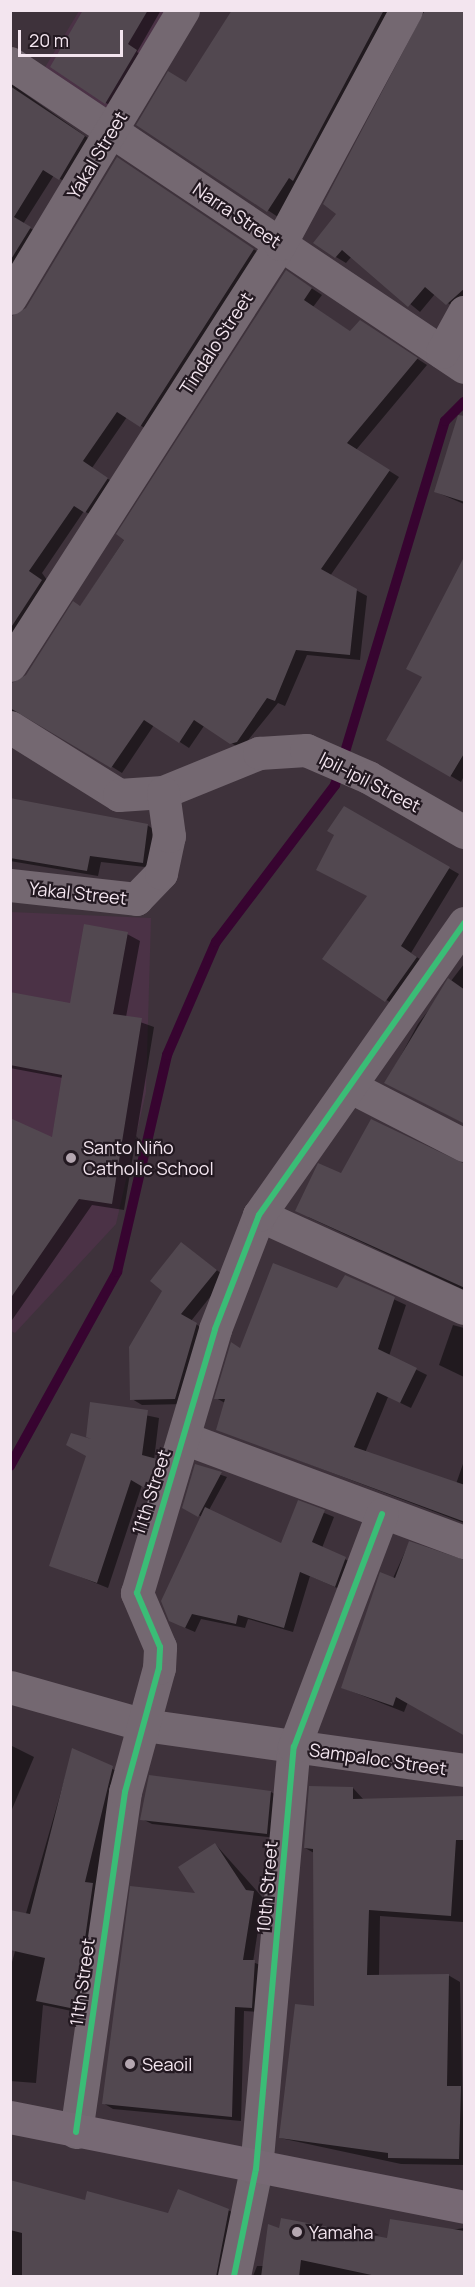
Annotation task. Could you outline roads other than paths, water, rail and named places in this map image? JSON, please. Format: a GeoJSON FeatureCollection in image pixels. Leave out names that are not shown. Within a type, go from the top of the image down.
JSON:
{"type":"FeatureCollection","features":[{"type":"Feature","properties":{"kind":"main road"},"geometry":{"type":"LineString","coordinates":[[10,2118],[256,2169],[465,2207]]}},
{"type":"Feature","properties":{"kind":"street","name":"Yakal Street"},"geometry":{"type":"LineString","coordinates":[[10,298],[183,10]]}},
{"type":"Feature","properties":{"kind":"street","name":"Tindalo Street"},"geometry":{"type":"LineString","coordinates":[[10,665],[280,244],[406,10]]}},
{"type":"Feature","properties":{"kind":"street","name":"Narra Street"},"geometry":{"type":"LineString","coordinates":[[10,63],[453,359]]}},
{"type":"Feature","properties":{"kind":"street"},"geometry":{"type":"LineString","coordinates":[[453,359],[465,312]]}},
{"type":"Feature","properties":{"kind":"street","name":"Ipil-ipil Street"},"geometry":{"type":"LineString","coordinates":[[10,727],[119,795],[163,792],[259,753],[306,750],[368,777],[465,832]]}},
{"type":"Feature","properties":{"kind":"street","name":"Yakal Street"},"geometry":{"type":"LineString","coordinates":[[10,885],[136,899],[161,873],[169,836],[163,792]]}},
{"type":"Feature","properties":{"kind":"street","name":"11th Street"},"geometry":{"type":"LineString","coordinates":[[76,2133],[125,1792],[144,1725],[160,1647],[137,1593],[215,1329],[259,1215],[352,1088],[465,923]]}},
{"type":"Feature","properties":{"kind":"street"},"geometry":{"type":"LineString","coordinates":[[352,1088],[465,1145]]}},
{"type":"Feature","properties":{"kind":"street"},"geometry":{"type":"LineString","coordinates":[[259,1215],[465,1308]]}},
{"type":"Feature","properties":{"kind":"street"},"geometry":{"type":"LineString","coordinates":[[184,1438],[381,1514],[465,1542]]}},
{"type":"Feature","properties":{"kind":"street","name":"10th Street"},"geometry":{"type":"LineString","coordinates":[[234,2277],[256,2169],[294,1747],[381,1514]]}},
{"type":"Feature","properties":{"kind":"street","name":"Sampaloc Street"},"geometry":{"type":"LineString","coordinates":[[10,1687],[144,1725],[465,1770]]}},
{"type":"Feature","properties":{"kind":"waterway"},"geometry":{"type":"LineString","coordinates":[[10,1466],[117,1272],[167,1055],[216,942],[335,785],[445,421],[464,402]]}},
{"type":"Feature","properties":{"kind":"place","name":"Santo Niño Catholic School"},"geometry":{"type":"Point","coordinates":[71,1158]}},
{"type":"Feature","properties":{"kind":"place","name":"Seaoil"},"geometry":{"type":"Point","coordinates":[130,2064]}},
{"type":"Feature","properties":{"kind":"place","name":"Yamaha"},"geometry":{"type":"Point","coordinates":[297,2232]}}]}
